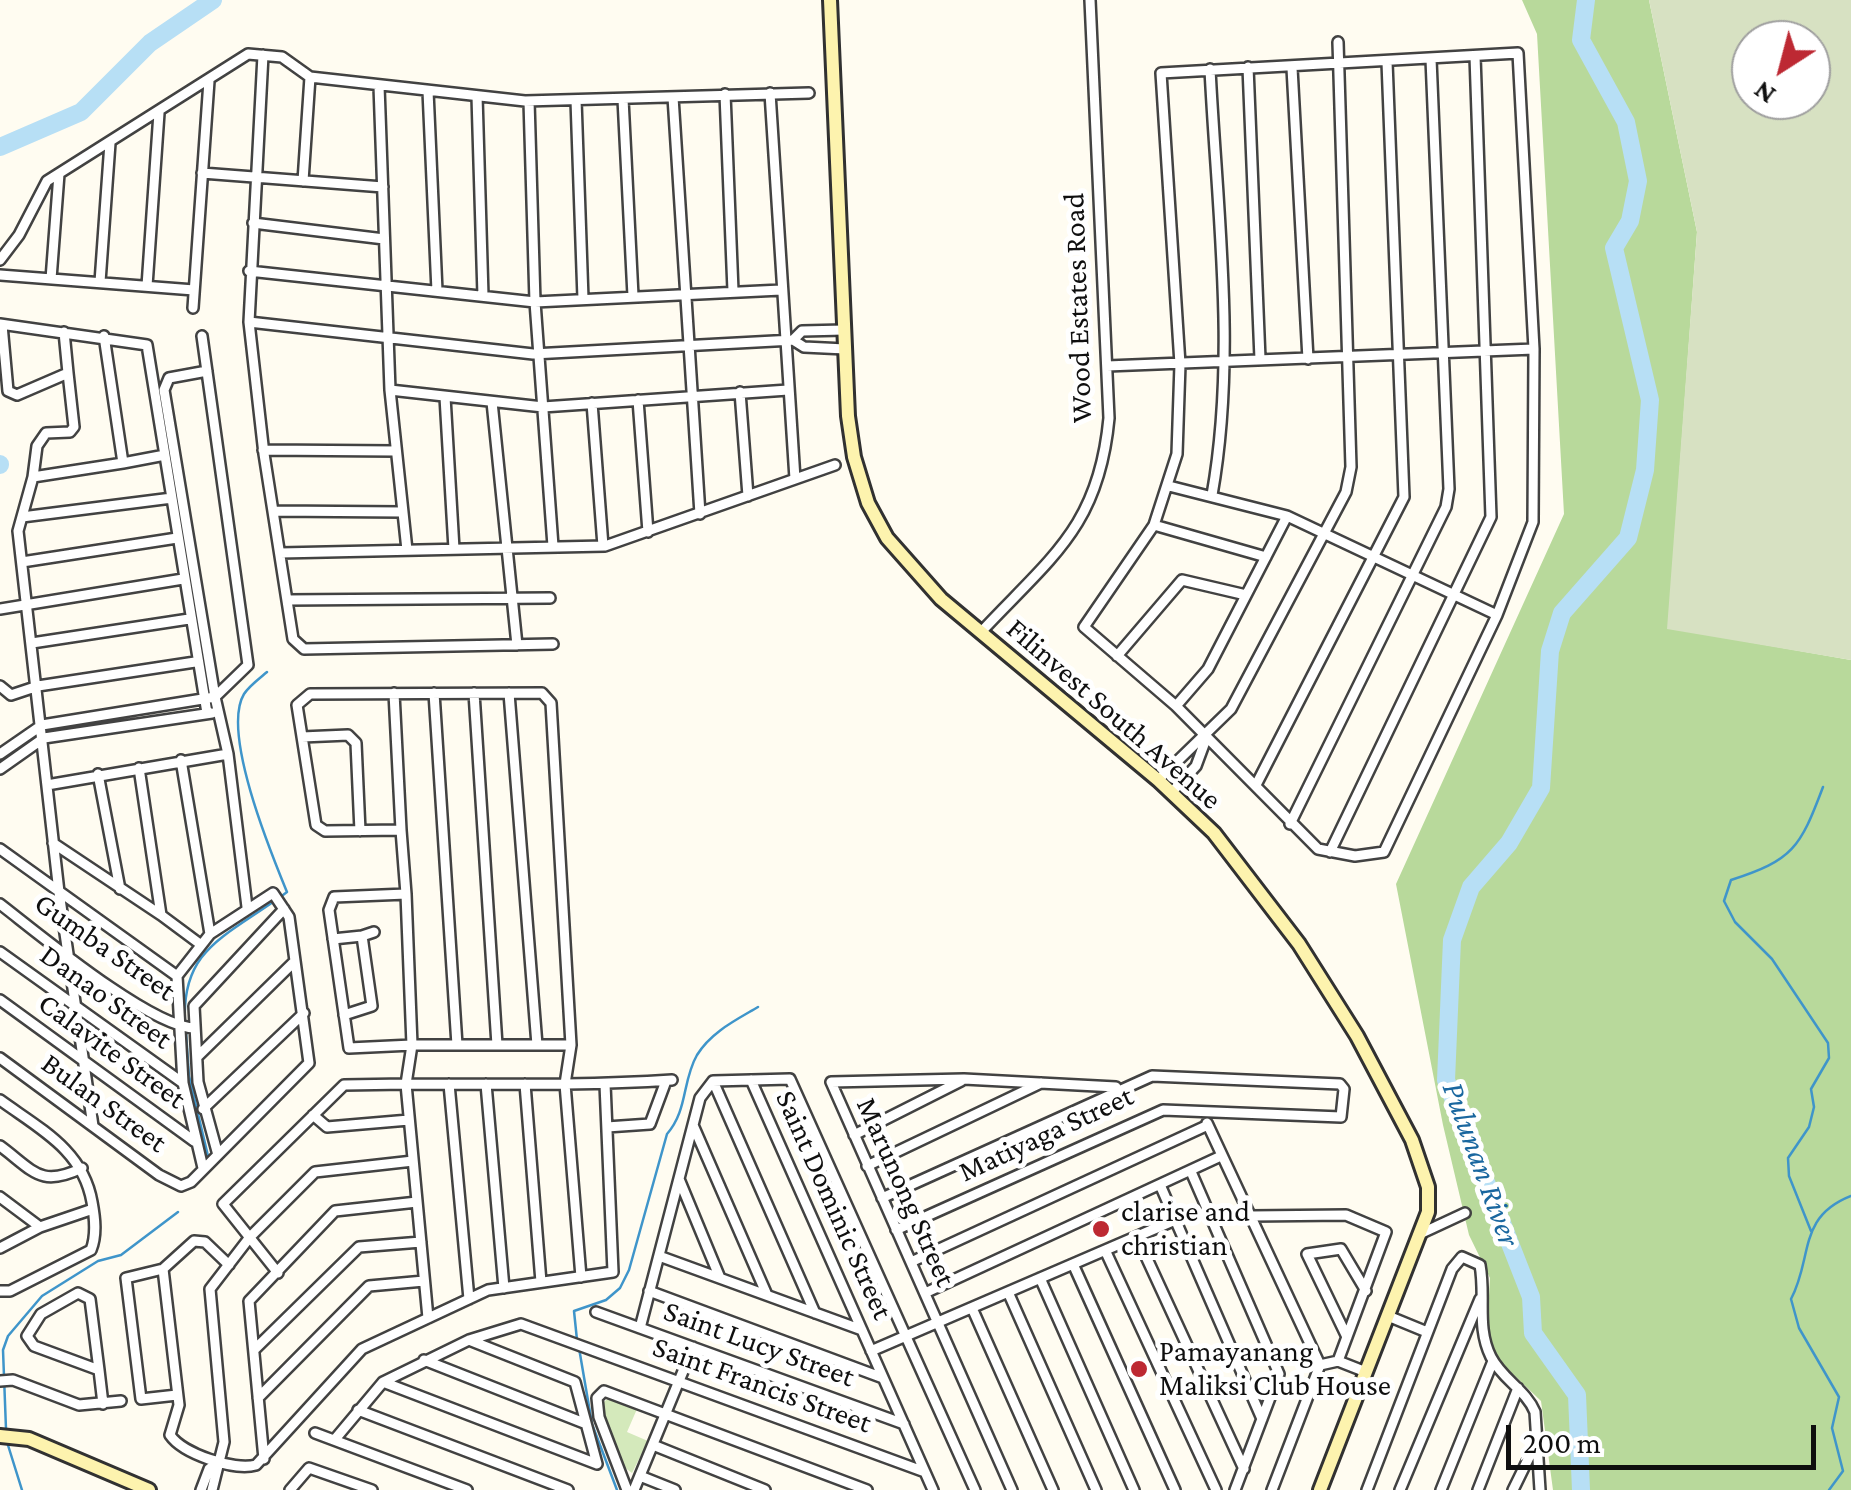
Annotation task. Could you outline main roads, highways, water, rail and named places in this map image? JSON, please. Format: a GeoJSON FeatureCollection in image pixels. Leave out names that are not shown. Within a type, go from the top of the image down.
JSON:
{"type":"FeatureCollection","features":[{"type":"Feature","properties":{"kind":"waterway"},"geometry":{"type":"LineString","coordinates":[[0,147],[81,112],[150,43],[213,0]]}},
{"type":"Feature","properties":{"kind":"waterway","name":"Pulunan River"},"geometry":{"type":"LineString","coordinates":[[1581,1490],[1577,1395],[1533,1333],[1531,1297],[1446,1080],[1452,940],[1471,887],[1509,843],[1541,788],[1550,651],[1562,613],[1628,538],[1645,470],[1650,400],[1614,248],[1630,221],[1638,181],[1626,122],[1581,40],[1586,0]]}},
{"type":"Feature","properties":{"kind":"waterway"},"geometry":{"type":"LineString","coordinates":[[267,672],[244,694],[239,735],[251,793],[287,892],[279,898]]}},
{"type":"Feature","properties":{"kind":"waterway"},"geometry":{"type":"LineString","coordinates":[[1811,1231],[1789,1176],[1788,1158],[1809,1127],[1814,1107],[1811,1089],[1829,1058],[1828,1043],[1772,959],[1735,922],[1724,901],[1731,880],[1768,866],[1792,849],[1808,824],[1823,787]]}},
{"type":"Feature","properties":{"kind":"waterway"},"geometry":{"type":"LineString","coordinates":[[185,1024],[185,1000],[197,964],[221,938],[273,902]]}},
{"type":"Feature","properties":{"kind":"waterway"},"geometry":{"type":"LineString","coordinates":[[577,1340],[574,1311],[606,1300],[620,1288],[629,1270],[667,1134],[678,1115],[697,1055],[717,1033],[758,1007]]}},
{"type":"Feature","properties":{"kind":"waterway"},"geometry":{"type":"LineString","coordinates":[[186,1032],[189,1076],[208,1156]]}},
{"type":"Feature","properties":{"kind":"waterway"},"geometry":{"type":"LineString","coordinates":[[1829,1490],[1843,1471],[1832,1428],[1839,1397],[1799,1328],[1791,1299],[1814,1227],[1822,1215],[1851,1196]]}},
{"type":"Feature","properties":{"kind":"waterway"},"geometry":{"type":"LineString","coordinates":[[6,1429],[3,1350],[8,1336],[42,1296],[98,1261],[121,1255],[178,1212]]}},
{"type":"Feature","properties":{"kind":"waterway"},"geometry":{"type":"LineString","coordinates":[[579,1348],[592,1424],[617,1490]]}},
{"type":"Feature","properties":{"kind":"waterway"},"geometry":{"type":"LineString","coordinates":[[7,1442],[22,1490]]}},
{"type":"Feature","properties":{"kind":"place","name":"clarise and christian"},"geometry":{"type":"Point","coordinates":[1101,1229]}},
{"type":"Feature","properties":{"kind":"place","name":"Pamayanang Maliksi Club House"},"geometry":{"type":"Point","coordinates":[1139,1369]}}]}
